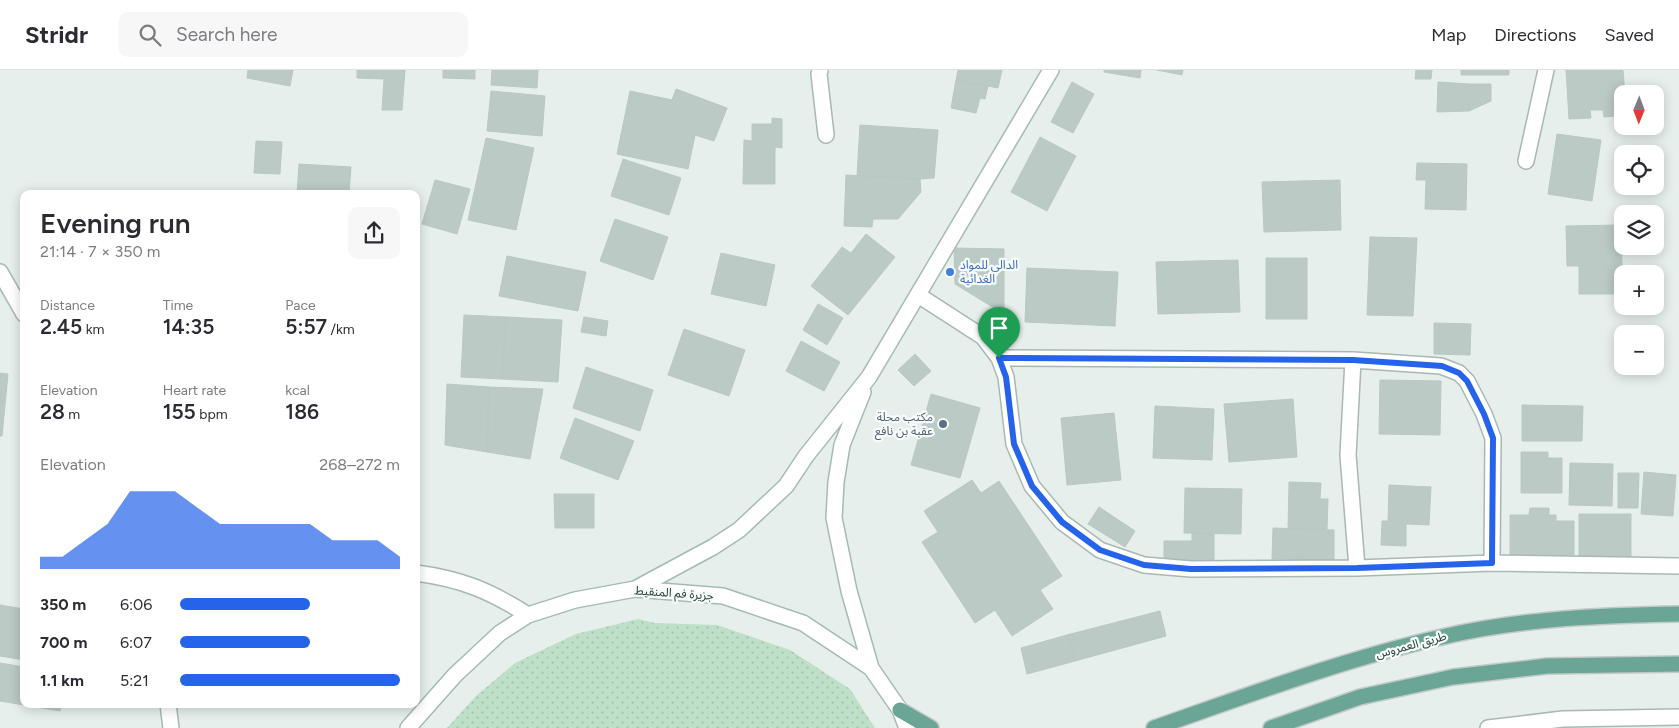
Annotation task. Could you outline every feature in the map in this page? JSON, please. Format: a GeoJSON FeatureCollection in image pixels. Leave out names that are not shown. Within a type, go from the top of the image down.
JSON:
{"type":"FeatureCollection","features":[{"type":"Feature","properties":{"kind":"main road","name":"طريق العمروس"},"geometry":{"type":"LineString","coordinates":[[1154,728],[1337,665],[1443,636],[1546,621],[1679,614]]}},
{"type":"Feature","properties":{"kind":"main road"},"geometry":{"type":"LineString","coordinates":[[1271,728],[1360,697],[1453,677],[1547,666],[1679,664]]}},
{"type":"Feature","properties":{"kind":"main road"},"geometry":{"type":"LineString","coordinates":[[900,710],[932,728]]}},
{"type":"Feature","properties":{"kind":"street"},"geometry":{"type":"LineString","coordinates":[[820,70],[826,135]]}},
{"type":"Feature","properties":{"kind":"street"},"geometry":{"type":"LineString","coordinates":[[636,589],[713,547],[739,530],[786,486],[806,456],[868,377],[1051,70]]}},
{"type":"Feature","properties":{"kind":"street"},"geometry":{"type":"LineString","coordinates":[[1526,161],[1546,70]]}},
{"type":"Feature","properties":{"kind":"street"},"geometry":{"type":"LineString","coordinates":[[0,272],[20,307]]}},
{"type":"Feature","properties":{"kind":"street"},"geometry":{"type":"LineString","coordinates":[[918,295],[983,337],[999,358],[1006,377],[1014,444],[1032,486],[1062,522],[1100,550],[1144,565],[1191,569],[1357,568],[1492,563],[1679,566]]}},
{"type":"Feature","properties":{"kind":"street"},"geometry":{"type":"LineString","coordinates":[[999,358],[1353,360],[1442,366],[1459,373],[1467,381],[1484,414],[1493,438],[1492,563]]}},
{"type":"Feature","properties":{"kind":"street"},"geometry":{"type":"LineString","coordinates":[[1353,360],[1348,455],[1357,568]]}},
{"type":"Feature","properties":{"kind":"street"},"geometry":{"type":"LineString","coordinates":[[868,377],[842,445],[836,482],[834,518],[849,591],[871,668]]}},
{"type":"Feature","properties":{"kind":"street"},"geometry":{"type":"LineString","coordinates":[[420,574],[442,577],[466,583],[489,592],[528,615]]}},
{"type":"Feature","properties":{"kind":"street","name":"جزيرة فم المنقيط"},"geometry":{"type":"LineString","coordinates":[[408,728],[455,675],[500,633],[528,615],[575,600],[636,589],[723,596],[803,623],[871,668],[900,710],[907,728]]}},
{"type":"Feature","properties":{"kind":"street"},"geometry":{"type":"LineString","coordinates":[[168,708],[171,728]]}},
{"type":"Feature","properties":{"kind":"street"},"geometry":{"type":"LineString","coordinates":[[1488,728],[1564,719],[1679,717]]}},
{"type":"Feature","properties":{"kind":"green space"},"geometry":{"type":"Polygon","coordinates":[[[638,619],[655,623],[717,625],[790,650],[850,689],[875,728],[447,728],[476,696],[515,663],[576,634],[638,619]]]}},
{"type":"Feature","properties":{"kind":"building"},"geometry":{"type":"Polygon","coordinates":[[[248,70],[293,70],[290,86],[247,78],[248,70]]]}},
{"type":"Feature","properties":{"kind":"building"},"geometry":{"type":"Polygon","coordinates":[[[357,70],[405,70],[402,110],[382,110],[384,79],[357,78],[357,70]]]}},
{"type":"Feature","properties":{"kind":"building"},"geometry":{"type":"Polygon","coordinates":[[[443,70],[475,70],[475,79],[443,78],[443,70]]]}},
{"type":"Feature","properties":{"kind":"building"},"geometry":{"type":"Polygon","coordinates":[[[492,70],[538,70],[537,88],[491,85],[492,70]]]}},
{"type":"Feature","properties":{"kind":"building"},"geometry":{"type":"Polygon","coordinates":[[[958,70],[1002,70],[998,88],[956,80],[958,70]]]}},
{"type":"Feature","properties":{"kind":"building"},"geometry":{"type":"Polygon","coordinates":[[[1104,70],[1141,70],[1140,78],[1104,72],[1104,70]]]}},
{"type":"Feature","properties":{"kind":"building"},"geometry":{"type":"Polygon","coordinates":[[[1157,70],[1183,70],[1182,75],[1157,70]]]}},
{"type":"Feature","properties":{"kind":"building"},"geometry":{"type":"Polygon","coordinates":[[[1416,70],[1432,70],[1431,79],[1415,79],[1416,70]]]}},
{"type":"Feature","properties":{"kind":"building"},"geometry":{"type":"Polygon","coordinates":[[[1461,70],[1509,70],[1509,75],[1461,75],[1461,70]]]}},
{"type":"Feature","properties":{"kind":"building"},"geometry":{"type":"Polygon","coordinates":[[[1566,70],[1623,70],[1624,85],[1614,85],[1614,116],[1604,117],[1603,110],[1590,110],[1591,118],[1569,119],[1566,70]]]}},
{"type":"Feature","properties":{"kind":"building"},"geometry":{"type":"Polygon","coordinates":[[[956,80],[988,86],[985,99],[980,98],[976,113],[951,108],[956,80]]]}},
{"type":"Feature","properties":{"kind":"building"},"geometry":{"type":"Polygon","coordinates":[[[1072,82],[1094,94],[1073,133],[1051,122],[1072,82]]]}},
{"type":"Feature","properties":{"kind":"building"},"geometry":{"type":"Polygon","coordinates":[[[1438,82],[1469,84],[1469,111],[1437,112],[1438,82]]]}},
{"type":"Feature","properties":{"kind":"building"},"geometry":{"type":"Polygon","coordinates":[[[1469,84],[1491,84],[1491,101],[1469,111],[1469,84]]]}},
{"type":"Feature","properties":{"kind":"building"},"geometry":{"type":"Polygon","coordinates":[[[676,89],[727,108],[714,141],[695,135],[688,169],[617,154],[630,91],[672,100],[676,89]]]}},
{"type":"Feature","properties":{"kind":"building"},"geometry":{"type":"Polygon","coordinates":[[[491,91],[545,96],[542,136],[487,131],[491,91]]]}},
{"type":"Feature","properties":{"kind":"building"},"geometry":{"type":"Polygon","coordinates":[[[772,118],[782,119],[782,148],[775,147],[775,184],[743,184],[744,140],[752,141],[752,124],[772,124],[772,118]]]}},
{"type":"Feature","properties":{"kind":"building"},"geometry":{"type":"Polygon","coordinates":[[[860,125],[938,130],[934,178],[857,176],[860,125]]]}},
{"type":"Feature","properties":{"kind":"building"},"geometry":{"type":"Polygon","coordinates":[[[1557,134],[1601,140],[1592,201],[1548,194],[1557,134]]]}},
{"type":"Feature","properties":{"kind":"building"},"geometry":{"type":"Polygon","coordinates":[[[1040,137],[1076,156],[1047,211],[1011,192],[1040,137]]]}},
{"type":"Feature","properties":{"kind":"building"},"geometry":{"type":"Polygon","coordinates":[[[486,138],[534,148],[516,230],[468,220],[486,138]]]}},
{"type":"Feature","properties":{"kind":"building"},"geometry":{"type":"Polygon","coordinates":[[[256,141],[282,142],[280,174],[254,173],[256,141]]]}},
{"type":"Feature","properties":{"kind":"building"},"geometry":{"type":"Polygon","coordinates":[[[623,159],[681,178],[669,215],[611,196],[623,159]]]}},
{"type":"Feature","properties":{"kind":"building"},"geometry":{"type":"Polygon","coordinates":[[[1417,163],[1467,164],[1466,210],[1425,209],[1426,180],[1416,180],[1417,163]]]}},
{"type":"Feature","properties":{"kind":"building"},"geometry":{"type":"Polygon","coordinates":[[[299,164],[351,167],[349,190],[297,190],[299,164]]]}},
{"type":"Feature","properties":{"kind":"building"},"geometry":{"type":"Polygon","coordinates":[[[846,175],[920,179],[921,192],[898,219],[873,219],[872,227],[844,226],[846,175]]]}},
{"type":"Feature","properties":{"kind":"building"},"geometry":{"type":"Polygon","coordinates":[[[435,180],[470,189],[457,234],[422,224],[435,180]]]}},
{"type":"Feature","properties":{"kind":"building"},"geometry":{"type":"Polygon","coordinates":[[[1340,180],[1341,230],[1264,232],[1262,182],[1340,180]]]}},
{"type":"Feature","properties":{"kind":"building"},"geometry":{"type":"Polygon","coordinates":[[[615,219],[668,237],[653,280],[600,261],[615,219]]]}},
{"type":"Feature","properties":{"kind":"building"},"geometry":{"type":"Polygon","coordinates":[[[1614,225],[1614,255],[1622,255],[1622,265],[1567,266],[1566,226],[1614,225]]]}},
{"type":"Feature","properties":{"kind":"building"},"geometry":{"type":"Polygon","coordinates":[[[866,234],[895,257],[848,315],[811,286],[842,247],[851,253],[866,234]]]}},
{"type":"Feature","properties":{"kind":"building"},"geometry":{"type":"Polygon","coordinates":[[[1370,237],[1417,238],[1413,316],[1367,315],[1370,237]]]}},
{"type":"Feature","properties":{"kind":"building"},"geometry":{"type":"Polygon","coordinates":[[[954,248],[1004,249],[1004,314],[955,284],[954,248]]]}},
{"type":"Feature","properties":{"kind":"building"},"geometry":{"type":"Polygon","coordinates":[[[721,253],[775,265],[766,306],[711,294],[721,253]]]}},
{"type":"Feature","properties":{"kind":"building"},"geometry":{"type":"Polygon","coordinates":[[[507,256],[586,272],[578,311],[499,296],[507,256]]]}},
{"type":"Feature","properties":{"kind":"building"},"geometry":{"type":"Polygon","coordinates":[[[1266,258],[1307,258],[1307,319],[1266,319],[1266,258]]]}},
{"type":"Feature","properties":{"kind":"building"},"geometry":{"type":"Polygon","coordinates":[[[1238,260],[1240,312],[1158,314],[1156,262],[1238,260]]]}},
{"type":"Feature","properties":{"kind":"building"},"geometry":{"type":"Polygon","coordinates":[[[1579,266],[1614,266],[1614,294],[1579,294],[1579,266]]]}},
{"type":"Feature","properties":{"kind":"building"},"geometry":{"type":"Polygon","coordinates":[[[1027,268],[1118,272],[1115,326],[1025,322],[1027,268]]]}},
{"type":"Feature","properties":{"kind":"building"},"geometry":{"type":"Polygon","coordinates":[[[818,304],[843,318],[827,345],[803,330],[818,304]]]}},
{"type":"Feature","properties":{"kind":"building"},"geometry":{"type":"Polygon","coordinates":[[[464,315],[506,317],[502,379],[461,377],[464,315]]]}},
{"type":"Feature","properties":{"kind":"building"},"geometry":{"type":"Polygon","coordinates":[[[506,317],[562,320],[558,382],[502,379],[506,317]]]}},
{"type":"Feature","properties":{"kind":"building"},"geometry":{"type":"Polygon","coordinates":[[[584,317],[608,321],[606,336],[581,332],[584,317]]]}},
{"type":"Feature","properties":{"kind":"building"},"geometry":{"type":"Polygon","coordinates":[[[1434,323],[1471,324],[1470,355],[1434,354],[1434,323]]]}},
{"type":"Feature","properties":{"kind":"building"},"geometry":{"type":"Polygon","coordinates":[[[684,329],[745,350],[729,396],[668,375],[684,329]]]}},
{"type":"Feature","properties":{"kind":"building"},"geometry":{"type":"Polygon","coordinates":[[[801,341],[840,362],[824,391],[786,371],[801,341]]]}},
{"type":"Feature","properties":{"kind":"building"},"geometry":{"type":"Polygon","coordinates":[[[915,354],[931,371],[914,386],[898,370],[915,354]]]}},
{"type":"Feature","properties":{"kind":"building"},"geometry":{"type":"Polygon","coordinates":[[[586,367],[653,390],[640,431],[573,408],[586,367]]]}},
{"type":"Feature","properties":{"kind":"building"},"geometry":{"type":"Polygon","coordinates":[[[0,373],[8,374],[2,436],[0,436],[0,373]]]}},
{"type":"Feature","properties":{"kind":"building"},"geometry":{"type":"Polygon","coordinates":[[[1380,380],[1441,381],[1440,435],[1379,434],[1380,380]]]}},
{"type":"Feature","properties":{"kind":"building"},"geometry":{"type":"Polygon","coordinates":[[[447,384],[489,387],[487,452],[445,445],[447,384]]]}},
{"type":"Feature","properties":{"kind":"building"},"geometry":{"type":"Polygon","coordinates":[[[489,387],[543,389],[530,459],[487,452],[489,387]]]}},
{"type":"Feature","properties":{"kind":"building"},"geometry":{"type":"Polygon","coordinates":[[[931,394],[980,408],[960,478],[911,465],[931,394]]]}},
{"type":"Feature","properties":{"kind":"building"},"geometry":{"type":"Polygon","coordinates":[[[1293,399],[1297,457],[1229,462],[1224,404],[1293,399]]]}},
{"type":"Feature","properties":{"kind":"building"},"geometry":{"type":"Polygon","coordinates":[[[1522,405],[1583,406],[1582,441],[1522,441],[1522,405]]]}},
{"type":"Feature","properties":{"kind":"building"},"geometry":{"type":"Polygon","coordinates":[[[1155,406],[1214,409],[1212,460],[1153,458],[1155,406]]]}},
{"type":"Feature","properties":{"kind":"building"},"geometry":{"type":"Polygon","coordinates":[[[1114,413],[1121,480],[1067,485],[1061,418],[1114,413]]]}},
{"type":"Feature","properties":{"kind":"building"},"geometry":{"type":"Polygon","coordinates":[[[575,418],[634,441],[618,480],[560,458],[575,418]]]}},
{"type":"Feature","properties":{"kind":"building"},"geometry":{"type":"Polygon","coordinates":[[[1521,452],[1548,452],[1548,458],[1562,458],[1562,493],[1521,493],[1521,452]]]}},
{"type":"Feature","properties":{"kind":"building"},"geometry":{"type":"Polygon","coordinates":[[[1570,463],[1613,464],[1612,506],[1569,505],[1570,463]]]}},
{"type":"Feature","properties":{"kind":"building"},"geometry":{"type":"Polygon","coordinates":[[[1644,472],[1676,475],[1673,516],[1641,514],[1644,472]]]}},
{"type":"Feature","properties":{"kind":"building"},"geometry":{"type":"Polygon","coordinates":[[[1618,473],[1639,473],[1638,508],[1618,508],[1618,473]]]}},
{"type":"Feature","properties":{"kind":"building"},"geometry":{"type":"Polygon","coordinates":[[[972,480],[981,493],[999,481],[1062,576],[1040,590],[1053,609],[1012,636],[995,610],[975,623],[922,542],[938,532],[924,511],[972,480]]]}},
{"type":"Feature","properties":{"kind":"building"},"geometry":{"type":"Polygon","coordinates":[[[1289,482],[1321,483],[1320,499],[1328,499],[1327,529],[1288,529],[1289,482]]]}},
{"type":"Feature","properties":{"kind":"building"},"geometry":{"type":"Polygon","coordinates":[[[1389,485],[1431,487],[1429,525],[1406,524],[1406,546],[1381,545],[1382,521],[1388,521],[1389,485]]]}},
{"type":"Feature","properties":{"kind":"building"},"geometry":{"type":"Polygon","coordinates":[[[1185,488],[1242,489],[1241,534],[1184,533],[1185,488]]]}},
{"type":"Feature","properties":{"kind":"building"},"geometry":{"type":"Polygon","coordinates":[[[554,494],[594,494],[594,528],[555,528],[554,494]]]}},
{"type":"Feature","properties":{"kind":"building"},"geometry":{"type":"Polygon","coordinates":[[[1099,507],[1135,531],[1125,547],[1088,524],[1099,507]]]}},
{"type":"Feature","properties":{"kind":"building"},"geometry":{"type":"Polygon","coordinates":[[[1530,508],[1549,508],[1549,515],[1556,515],[1556,521],[1574,521],[1574,555],[1510,555],[1510,515],[1529,515],[1530,508]]]}},
{"type":"Feature","properties":{"kind":"building"},"geometry":{"type":"Polygon","coordinates":[[[1579,514],[1631,514],[1631,558],[1579,558],[1579,514]]]}},
{"type":"Feature","properties":{"kind":"building"},"geometry":{"type":"Polygon","coordinates":[[[1273,528],[1334,530],[1334,560],[1272,559],[1273,528]]]}},
{"type":"Feature","properties":{"kind":"building"},"geometry":{"type":"Polygon","coordinates":[[[1192,533],[1214,534],[1214,560],[1164,559],[1164,541],[1192,541],[1192,533]]]}},
{"type":"Feature","properties":{"kind":"building"},"geometry":{"type":"Polygon","coordinates":[[[0,605],[20,608],[20,659],[0,656],[0,605]]]}},
{"type":"Feature","properties":{"kind":"building"},"geometry":{"type":"Polygon","coordinates":[[[1160,611],[1166,636],[1075,661],[1067,635],[1160,611]]]}},
{"type":"Feature","properties":{"kind":"building"},"geometry":{"type":"Polygon","coordinates":[[[1067,635],[1075,661],[1027,674],[1021,648],[1067,635]]]}},
{"type":"Feature","properties":{"kind":"building"},"geometry":{"type":"Polygon","coordinates":[[[0,663],[20,666],[20,704],[0,701],[0,663]]]}},
{"type":"Feature","properties":{"kind":"building"},"geometry":{"type":"Polygon","coordinates":[[[42,708],[60,708],[60,711],[42,708]]]}},
{"type":"Feature","properties":{"kind":"place","name":"الدالي للمواد الغدائية"},"geometry":{"type":"Point","coordinates":[950,272]}},
{"type":"Feature","properties":{"kind":"place","name":"مكتب محلة عقبة بن نافع"},"geometry":{"type":"Point","coordinates":[943,424]}},
{"type":"Feature","properties":{"kind":"route"},"geometry":{"type":"LineString","coordinates":[[999,358],[1353,360],[1442,366],[1459,373],[1467,381],[1476,396],[1493,438],[1492,563],[1357,568],[1191,569],[1144,565],[1100,550],[1062,522],[1032,486],[1014,444],[1006,377],[999,358]]}}]}
